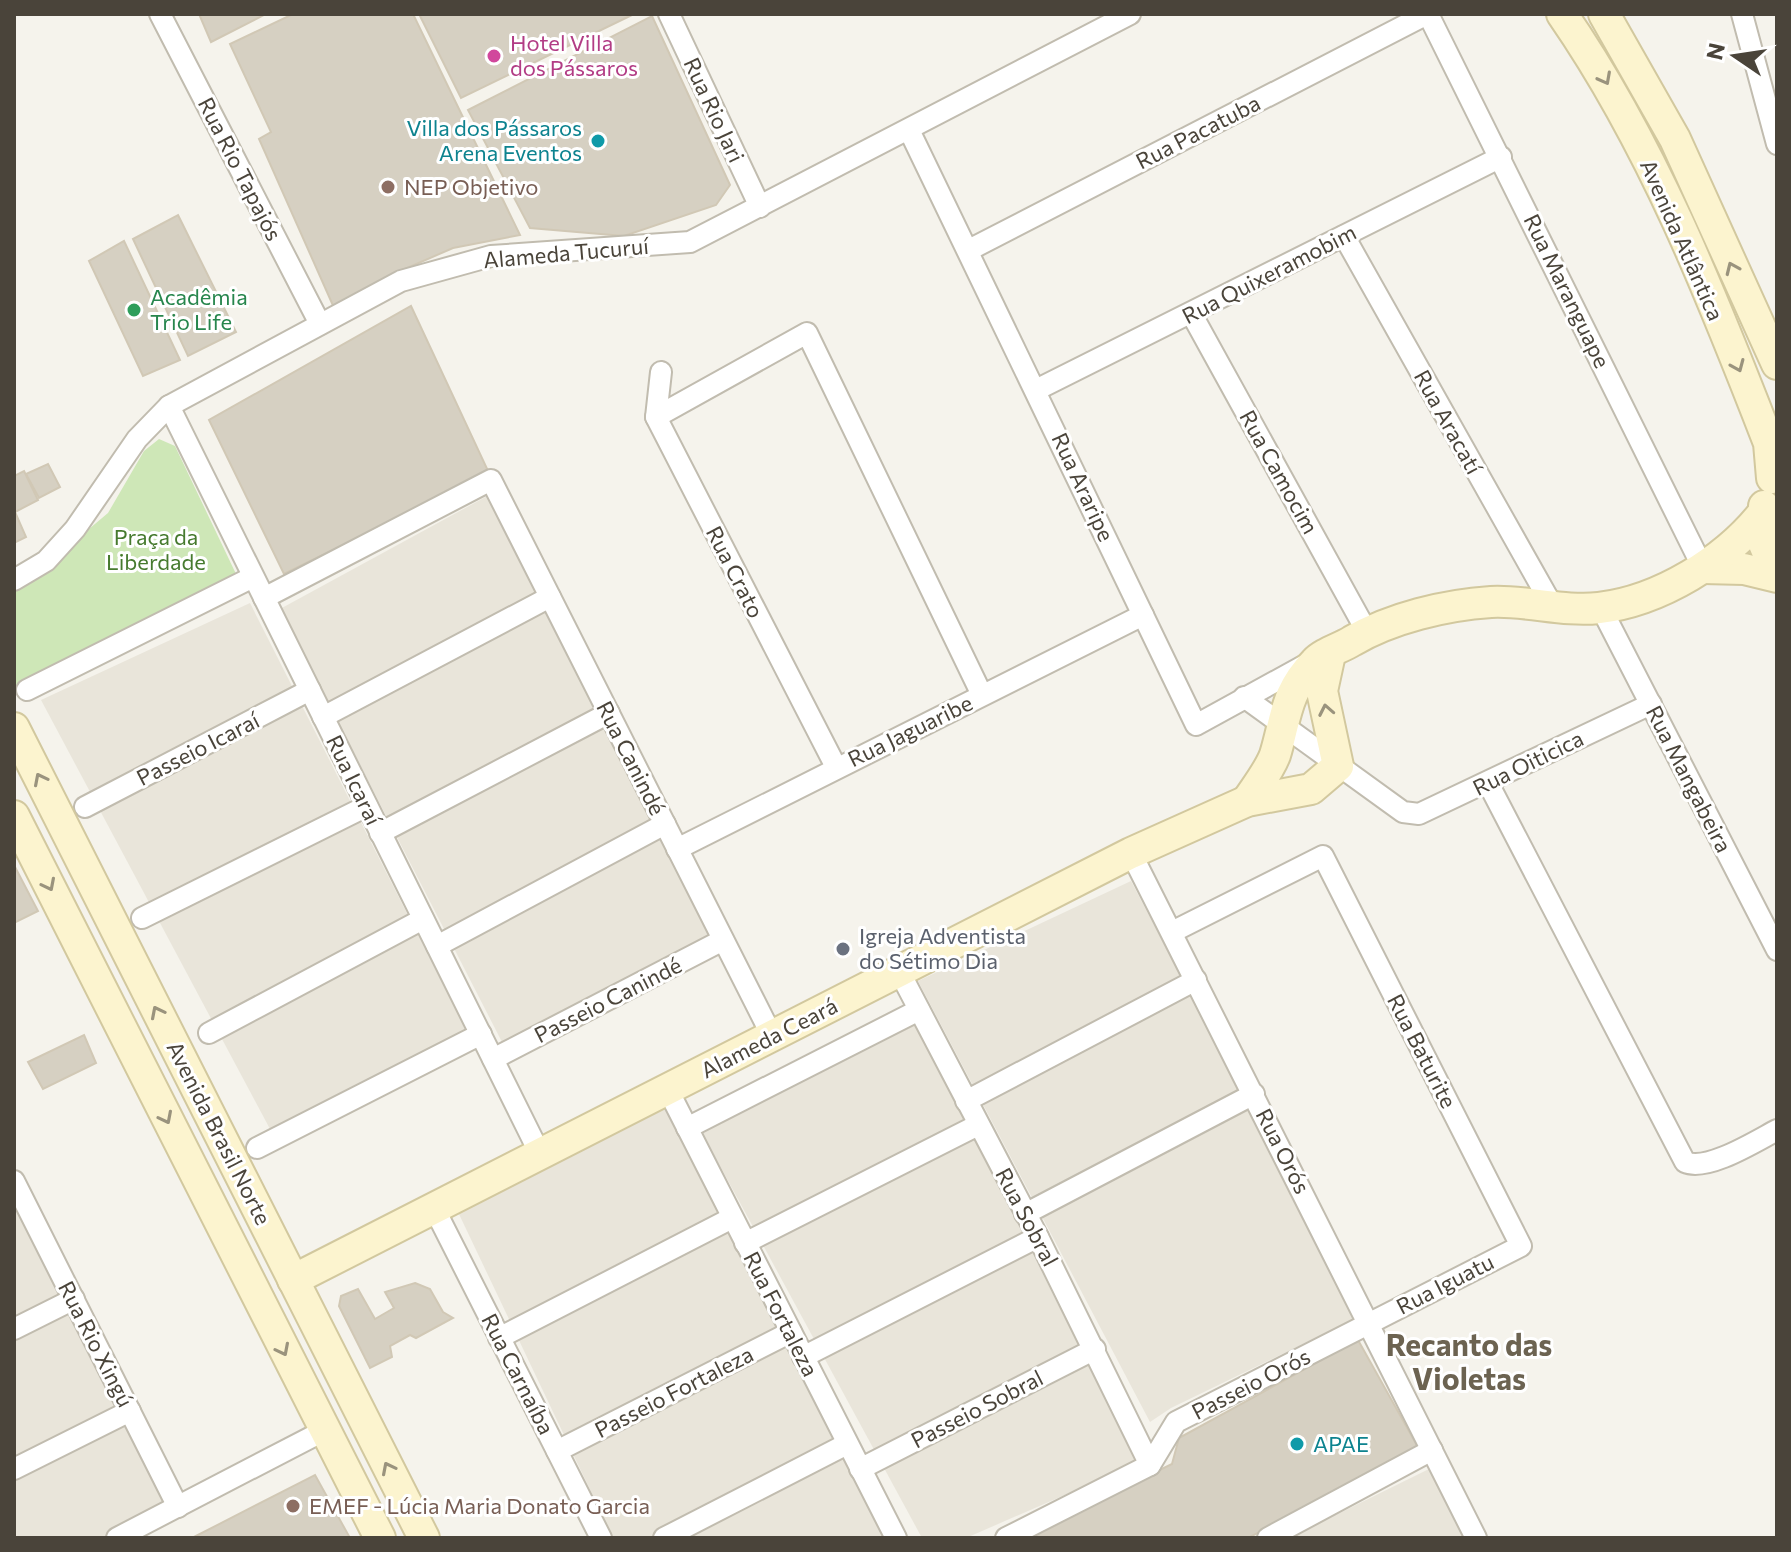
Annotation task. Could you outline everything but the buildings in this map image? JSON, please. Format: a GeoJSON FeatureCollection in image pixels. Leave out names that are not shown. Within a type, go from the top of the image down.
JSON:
{"type":"FeatureCollection","features":[{"type":"Feature","properties":{"kind":"main road","name":"Avenida Atlântica"},"geometry":{"type":"LineString","coordinates":[[1562,14],[1597,65],[1661,187],[1769,443],[1774,474],[1763,513],[1764,544],[1777,575]]}},
{"type":"Feature","properties":{"kind":"main road","name":"Avenida Atlântica"},"geometry":{"type":"LineString","coordinates":[[1604,14],[1675,139],[1777,364]]}},
{"type":"Feature","properties":{"kind":"main road"},"geometry":{"type":"LineString","coordinates":[[1247,801],[1274,756],[1280,725],[1294,691],[1323,657],[1367,632],[1416,615],[1491,602],[1601,608],[1634,601],[1703,568],[1738,542],[1763,513]]}},
{"type":"Feature","properties":{"kind":"main road"},"geometry":{"type":"LineString","coordinates":[[1703,568],[1744,569],[1777,575]]}},
{"type":"Feature","properties":{"kind":"main road"},"geometry":{"type":"LineString","coordinates":[[1274,756],[1296,781],[1311,789],[1338,766],[1322,691],[1323,657]]}},
{"type":"Feature","properties":{"kind":"main road","name":"Avenida Brasil Norte"},"geometry":{"type":"LineString","coordinates":[[14,728],[424,1538]]}},
{"type":"Feature","properties":{"kind":"main road","name":"Alameda Ceará"},"geometry":{"type":"LineString","coordinates":[[293,1280],[1131,853],[1247,801],[1311,789]]}},
{"type":"Feature","properties":{"kind":"main road","name":"Avenida Brasil Norte"},"geometry":{"type":"LineString","coordinates":[[14,816],[380,1538]]}},
{"type":"Feature","properties":{"kind":"street","name":"Rua Rio Tapajós"},"geometry":{"type":"LineString","coordinates":[[160,14],[320,324]]}},
{"type":"Feature","properties":{"kind":"street","name":"Rua Rio Jari"},"geometry":{"type":"LineString","coordinates":[[669,14],[760,207]]}},
{"type":"Feature","properties":{"kind":"street","name":"Alameda Tucuruí"},"geometry":{"type":"LineString","coordinates":[[14,580],[46,561],[75,529],[137,439],[169,406],[401,281],[491,256],[690,242],[1130,14]]}},
{"type":"Feature","properties":{"kind":"street","name":"Rua Maranguape"},"geometry":{"type":"LineString","coordinates":[[1427,14],[1501,157],[1703,568]]}},
{"type":"Feature","properties":{"kind":"street","name":"Rua Pacatuba"},"geometry":{"type":"LineString","coordinates":[[969,250],[1427,14]]}},
{"type":"Feature","properties":{"kind":"street"},"geometry":{"type":"LineString","coordinates":[[1742,14],[1777,144]]}},
{"type":"Feature","properties":{"kind":"street","name":"Rua Araripe"},"geometry":{"type":"LineString","coordinates":[[909,130],[1196,725],[1244,697]]}},
{"type":"Feature","properties":{"kind":"street","name":"Rua Quixeramobim"},"geometry":{"type":"LineString","coordinates":[[1036,390],[1501,157]]}},
{"type":"Feature","properties":{"kind":"street","name":"Rua Aracatí"},"geometry":{"type":"LineString","coordinates":[[1344,236],[1553,607]]}},
{"type":"Feature","properties":{"kind":"street","name":"Rua Camocim"},"geometry":{"type":"LineString","coordinates":[[1191,313],[1367,632]]}},
{"type":"Feature","properties":{"kind":"street"},"geometry":{"type":"LineString","coordinates":[[656,417],[807,333],[982,695]]}},
{"type":"Feature","properties":{"kind":"street"},"geometry":{"type":"LineString","coordinates":[[656,417],[661,372]]}},
{"type":"Feature","properties":{"kind":"street","name":"Rua Icaraí"},"geometry":{"type":"LineString","coordinates":[[169,406],[540,1154]]}},
{"type":"Feature","properties":{"kind":"street","name":"Rua Crato"},"geometry":{"type":"LineString","coordinates":[[656,417],[836,767]]}},
{"type":"Feature","properties":{"kind":"street","name":"Rua Canindé"},"geometry":{"type":"LineString","coordinates":[[264,598],[491,480],[772,1036]]}},
{"type":"Feature","properties":{"kind":"street"},"geometry":{"type":"LineString","coordinates":[[27,690],[253,577]]}},
{"type":"Feature","properties":{"kind":"street"},"geometry":{"type":"LineString","coordinates":[[323,717],[550,597]]}},
{"type":"Feature","properties":{"kind":"street","name":"Rua Mangabeira"},"geometry":{"type":"LineString","coordinates":[[1601,608],[1777,950]]}},
{"type":"Feature","properties":{"kind":"street","name":"Rua Jaguaribe"},"geometry":{"type":"LineString","coordinates":[[677,849],[1143,615]]}},
{"type":"Feature","properties":{"kind":"street"},"geometry":{"type":"LineString","coordinates":[[1323,657],[1244,697],[1338,766]]}},
{"type":"Feature","properties":{"kind":"street","name":"Passeio Icaraí"},"geometry":{"type":"LineString","coordinates":[[85,807],[310,690]]}},
{"type":"Feature","properties":{"kind":"street","name":"Rua Oiticica"},"geometry":{"type":"LineString","coordinates":[[1338,766],[1403,812],[1419,814],[1651,704]]}},
{"type":"Feature","properties":{"kind":"street"},"geometry":{"type":"LineString","coordinates":[[380,833],[609,713]]}},
{"type":"Feature","properties":{"kind":"street"},"geometry":{"type":"LineString","coordinates":[[1488,783],[1685,1162],[1693,1166],[1708,1163],[1777,1130]]}},
{"type":"Feature","properties":{"kind":"street"},"geometry":{"type":"LineString","coordinates":[[142,918],[367,806]]}},
{"type":"Feature","properties":{"kind":"street"},"geometry":{"type":"LineString","coordinates":[[437,946],[665,824]]}},
{"type":"Feature","properties":{"kind":"street","name":"Rua Orós"},"geometry":{"type":"LineString","coordinates":[[1131,853],[1476,1538]]}},
{"type":"Feature","properties":{"kind":"street","name":"Rua Baturite"},"geometry":{"type":"LineString","coordinates":[[1172,932],[1323,856],[1521,1246]]}},
{"type":"Feature","properties":{"kind":"street"},"geometry":{"type":"LineString","coordinates":[[209,1033],[423,919]]}},
{"type":"Feature","properties":{"kind":"street","name":"Passeio Canindé"},"geometry":{"type":"LineString","coordinates":[[493,1059],[723,940]]}},
{"type":"Feature","properties":{"kind":"street","name":"Rua Sobral"},"geometry":{"type":"LineString","coordinates":[[899,971],[1095,1349],[1150,1465]]}},
{"type":"Feature","properties":{"kind":"street"},"geometry":{"type":"LineString","coordinates":[[966,1101],[1196,980]]}},
{"type":"Feature","properties":{"kind":"street"},"geometry":{"type":"LineString","coordinates":[[687,1128],[919,1010]]}},
{"type":"Feature","properties":{"kind":"street"},"geometry":{"type":"LineString","coordinates":[[257,1148],[481,1034]]}},
{"type":"Feature","properties":{"kind":"street","name":"Rua Fortaleza"},"geometry":{"type":"LineString","coordinates":[[668,1090],[896,1538]]}},
{"type":"Feature","properties":{"kind":"street"},"geometry":{"type":"LineString","coordinates":[[1025,1214],[1254,1094]]}},
{"type":"Feature","properties":{"kind":"street"},"geometry":{"type":"LineString","coordinates":[[745,1243],[978,1125]]}},
{"type":"Feature","properties":{"kind":"street","name":"Rua Rio Xingú"},"geometry":{"type":"LineString","coordinates":[[14,1183],[178,1507]]}},
{"type":"Feature","properties":{"kind":"street","name":"Rua Carnaíba"},"geometry":{"type":"LineString","coordinates":[[435,1210],[601,1538]]}},
{"type":"Feature","properties":{"kind":"street"},"geometry":{"type":"LineString","coordinates":[[499,1338],[732,1218]]}},
{"type":"Feature","properties":{"kind":"street"},"geometry":{"type":"LineString","coordinates":[[803,1357],[1038,1237]]}},
{"type":"Feature","properties":{"kind":"street","name":"Rua Iguatu"},"geometry":{"type":"LineString","coordinates":[[1370,1323],[1521,1246]]}},
{"type":"Feature","properties":{"kind":"street"},"geometry":{"type":"LineString","coordinates":[[14,1329],[74,1299]]}},
{"type":"Feature","properties":{"kind":"street","name":"Passeio Orós"},"geometry":{"type":"LineString","coordinates":[[1150,1465],[1176,1422],[1370,1323]]}},
{"type":"Feature","properties":{"kind":"street","name":"Passeio Fortaleza"},"geometry":{"type":"LineString","coordinates":[[557,1451],[791,1332]]}},
{"type":"Feature","properties":{"kind":"street","name":"Passeio Sobral"},"geometry":{"type":"LineString","coordinates":[[860,1469],[1095,1349]]}},
{"type":"Feature","properties":{"kind":"street"},"geometry":{"type":"LineString","coordinates":[[14,1469],[130,1411]]}},
{"type":"Feature","properties":{"kind":"street"},"geometry":{"type":"LineString","coordinates":[[117,1538],[325,1430]]}},
{"type":"Feature","properties":{"kind":"street"},"geometry":{"type":"LineString","coordinates":[[664,1538],[847,1444]]}},
{"type":"Feature","properties":{"kind":"street"},"geometry":{"type":"LineString","coordinates":[[1268,1538],[1432,1450]]}},
{"type":"Feature","properties":{"kind":"street"},"geometry":{"type":"LineString","coordinates":[[1006,1538],[1150,1465]]}},
{"type":"Feature","properties":{"kind":"shaded area"},"geometry":{"type":"Polygon","coordinates":[[[491,494],[711,937],[503,1044],[280,609],[491,494]]]}},
{"type":"Feature","properties":{"kind":"shaded area"},"geometry":{"type":"Polygon","coordinates":[[[250,603],[466,1030],[270,1129],[41,700],[250,603]]]}},
{"type":"Feature","properties":{"kind":"shaded area"},"geometry":{"type":"Polygon","coordinates":[[[1131,881],[1359,1317],[1171,1408],[1150,1422],[918,981],[1131,881]]]}},
{"type":"Feature","properties":{"kind":"shaded area"},"geometry":{"type":"Polygon","coordinates":[[[917,1024],[1138,1463],[966,1538],[922,1538],[701,1131],[917,1024]]]}},
{"type":"Feature","properties":{"kind":"shaded area"},"geometry":{"type":"Polygon","coordinates":[[[668,1106],[884,1538],[613,1538],[458,1212],[668,1106]]]}},
{"type":"Feature","properties":{"kind":"shaded area"},"geometry":{"type":"Polygon","coordinates":[[[14,1198],[173,1506],[102,1538],[14,1538],[14,1198]]]}},
{"type":"Feature","properties":{"kind":"shaded area"},"geometry":{"type":"Polygon","coordinates":[[[1431,1468],[1466,1538],[1289,1538],[1431,1468]]]}},
{"type":"Feature","properties":{"kind":"green space","name":"Praça da Liberdade"},"geometry":{"type":"Polygon","coordinates":[[[159,439],[175,446],[237,576],[14,689],[14,592],[108,513],[144,451],[159,439]]]}},
{"type":"Feature","properties":{"kind":"place","name":"Hotel Villa dos Pássaros"},"geometry":{"type":"Point","coordinates":[494,56]}},
{"type":"Feature","properties":{"kind":"place","name":"Villa dos Pássaros Arena Eventos"},"geometry":{"type":"Point","coordinates":[598,141]}},
{"type":"Feature","properties":{"kind":"place","name":"NEP Objetivo"},"geometry":{"type":"Point","coordinates":[388,187]}},
{"type":"Feature","properties":{"kind":"place","name":"Acadêmia Trio Life"},"geometry":{"type":"Point","coordinates":[134,310]}},
{"type":"Feature","properties":{"kind":"place","name":"Igreja Adventista do Sétimo Dia"},"geometry":{"type":"Point","coordinates":[843,949]}},
{"type":"Feature","properties":{"kind":"place","name":"APAE"},"geometry":{"type":"Point","coordinates":[1297,1444]}},
{"type":"Feature","properties":{"kind":"place","name":"EMEF - Lúcia Maria Donato Garcia"},"geometry":{"type":"Point","coordinates":[293,1506]}},
{"type":"Feature","properties":{"kind":"district","name":"Recanto das Violetas"},"geometry":{"type":"Point","coordinates":[1469,1363]}}]}
